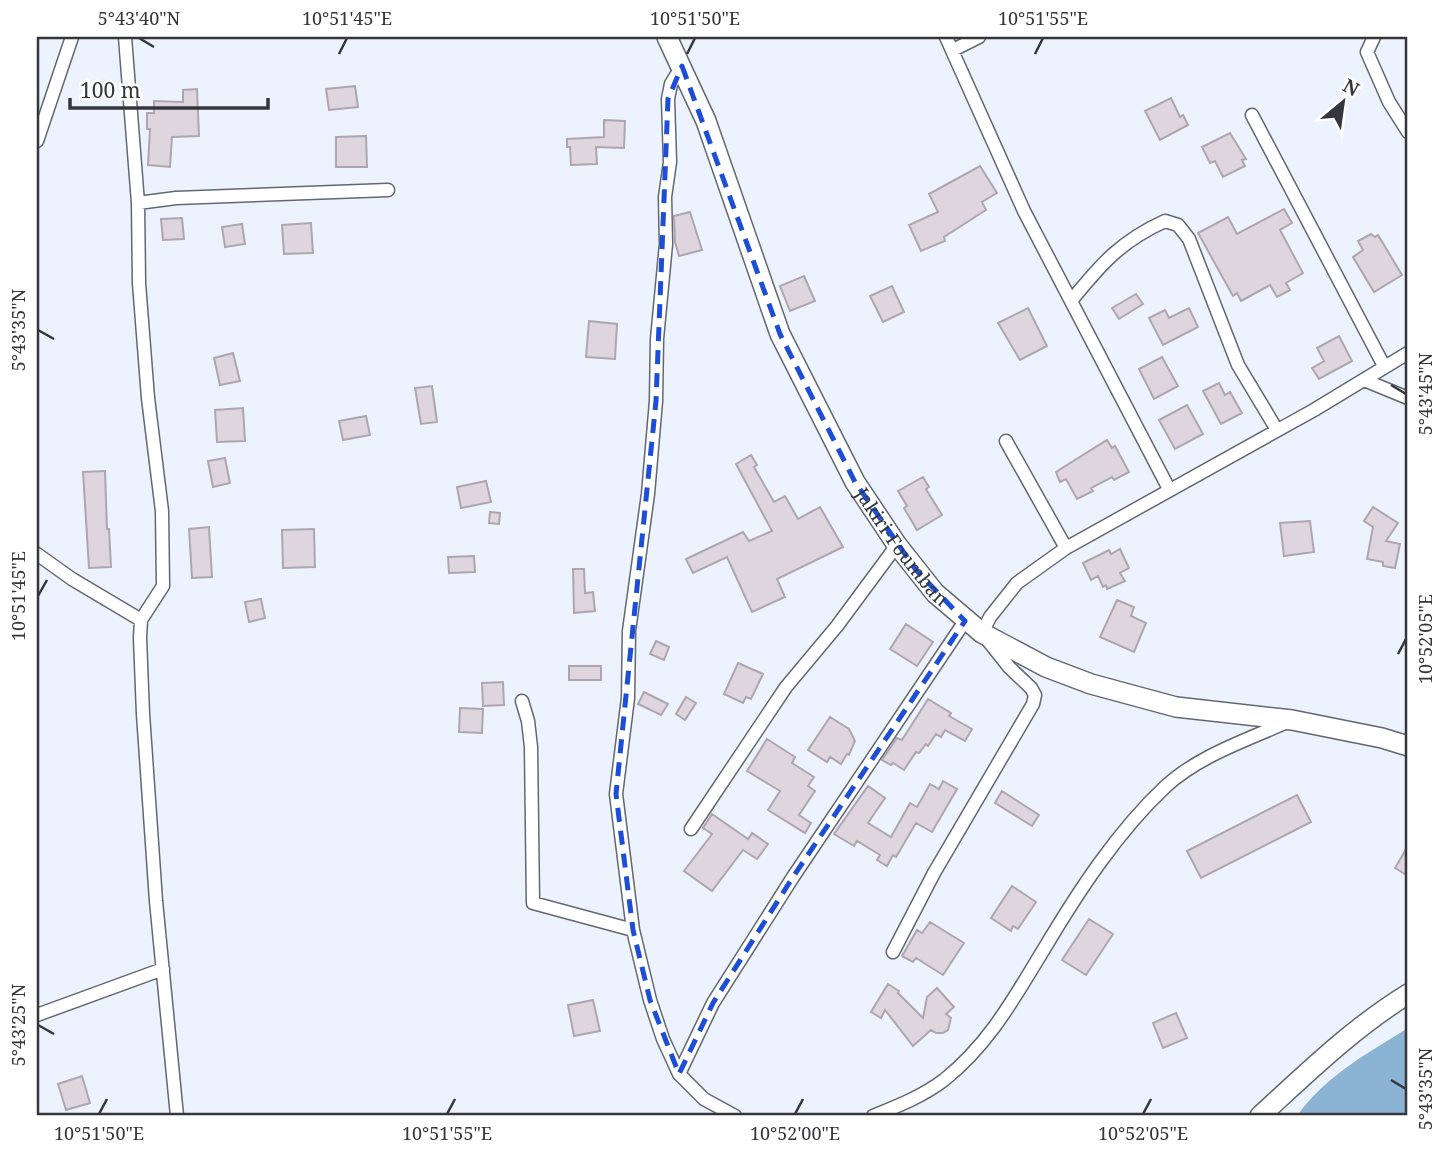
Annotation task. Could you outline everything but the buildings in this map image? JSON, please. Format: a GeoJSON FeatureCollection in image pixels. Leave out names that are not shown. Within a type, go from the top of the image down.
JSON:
{"type":"FeatureCollection","features":[{"type":"Feature","properties":{"kind":"main road","name":"Jakiri-Foumban"},"geometry":{"type":"LineString","coordinates":[[667,37],[706,121],[780,334],[855,482],[897,545],[935,593],[982,633],[1046,667],[1139,698],[1176,707],[1292,720],[1382,738],[1408,746]]}},
{"type":"Feature","properties":{"kind":"main road"},"geometry":{"type":"LineString","coordinates":[[1260,1116],[1326,1055],[1365,1023],[1408,994]]}},
{"type":"Feature","properties":{"kind":"street"},"geometry":{"type":"LineString","coordinates":[[37,141],[72,37]]}},
{"type":"Feature","properties":{"kind":"street"},"geometry":{"type":"LineString","coordinates":[[125,37],[138,203],[139,296],[162,511],[164,578],[160,594],[141,620],[143,714],[177,1116]]}},
{"type":"Feature","properties":{"kind":"street"},"geometry":{"type":"LineString","coordinates":[[946,37],[1024,211],[1169,489]]}},
{"type":"Feature","properties":{"kind":"street"},"geometry":{"type":"LineString","coordinates":[[953,50],[979,37]]}},
{"type":"Feature","properties":{"kind":"street"},"geometry":{"type":"LineString","coordinates":[[1374,37],[1367,52],[1389,102],[1408,132]]}},
{"type":"Feature","properties":{"kind":"street"},"geometry":{"type":"LineString","coordinates":[[682,66],[671,85],[668,99],[670,162],[665,197],[666,244],[657,339],[656,401],[648,494],[629,631],[628,698],[616,794],[633,930],[649,1000],[679,1074],[704,1099],[735,1116]]}},
{"type":"Feature","properties":{"kind":"street"},"geometry":{"type":"LineString","coordinates":[[1252,116],[1384,366]]}},
{"type":"Feature","properties":{"kind":"street"},"geometry":{"type":"LineString","coordinates":[[138,203],[176,198],[388,190]]}},
{"type":"Feature","properties":{"kind":"street"},"geometry":{"type":"LineString","coordinates":[[1071,301],[1103,261],[1126,243],[1166,221],[1178,225],[1189,239],[1238,365],[1278,430]]}},
{"type":"Feature","properties":{"kind":"street"},"geometry":{"type":"LineString","coordinates":[[893,953],[934,873],[1033,704],[1035,695],[1031,688],[1009,667],[982,633],[990,617],[1017,583],[1066,548],[1278,430],[1408,353]]}},
{"type":"Feature","properties":{"kind":"street"},"geometry":{"type":"LineString","coordinates":[[1364,380],[1408,398]]}},
{"type":"Feature","properties":{"kind":"street"},"geometry":{"type":"LineString","coordinates":[[1006,441],[1066,548]]}},
{"type":"Feature","properties":{"kind":"street"},"geometry":{"type":"LineString","coordinates":[[691,829],[786,687],[837,626],[897,545]]}},
{"type":"Feature","properties":{"kind":"street"},"geometry":{"type":"LineString","coordinates":[[37,554],[72,579],[141,620]]}},
{"type":"Feature","properties":{"kind":"street"},"geometry":{"type":"LineString","coordinates":[[679,1074],[713,1003],[785,888],[965,621]]}},
{"type":"Feature","properties":{"kind":"street"},"geometry":{"type":"LineString","coordinates":[[522,701],[531,747],[533,903],[633,930]]}},
{"type":"Feature","properties":{"kind":"street"},"geometry":{"type":"LineString","coordinates":[[873,1116],[909,1102],[943,1081],[983,1044],[1017,998],[1070,908],[1105,857],[1138,816],[1167,786],[1196,765],[1292,720]]}},
{"type":"Feature","properties":{"kind":"street"},"geometry":{"type":"LineString","coordinates":[[37,1015],[163,969]]}},
{"type":"Feature","properties":{"kind":"highlighted area"},"geometry":{"type":"Polygon","coordinates":[[[682,66],[780,334],[855,482],[916,570],[965,621],[793,877],[713,1003],[679,1074],[650,1000],[633,930],[616,794],[656,401],[668,99],[682,66]]]}},
{"type":"Feature","properties":{"kind":"water"},"geometry":{"type":"Polygon","coordinates":[[[1408,1028],[1408,1116],[1297,1116],[1334,1077],[1408,1028]]]}}]}
